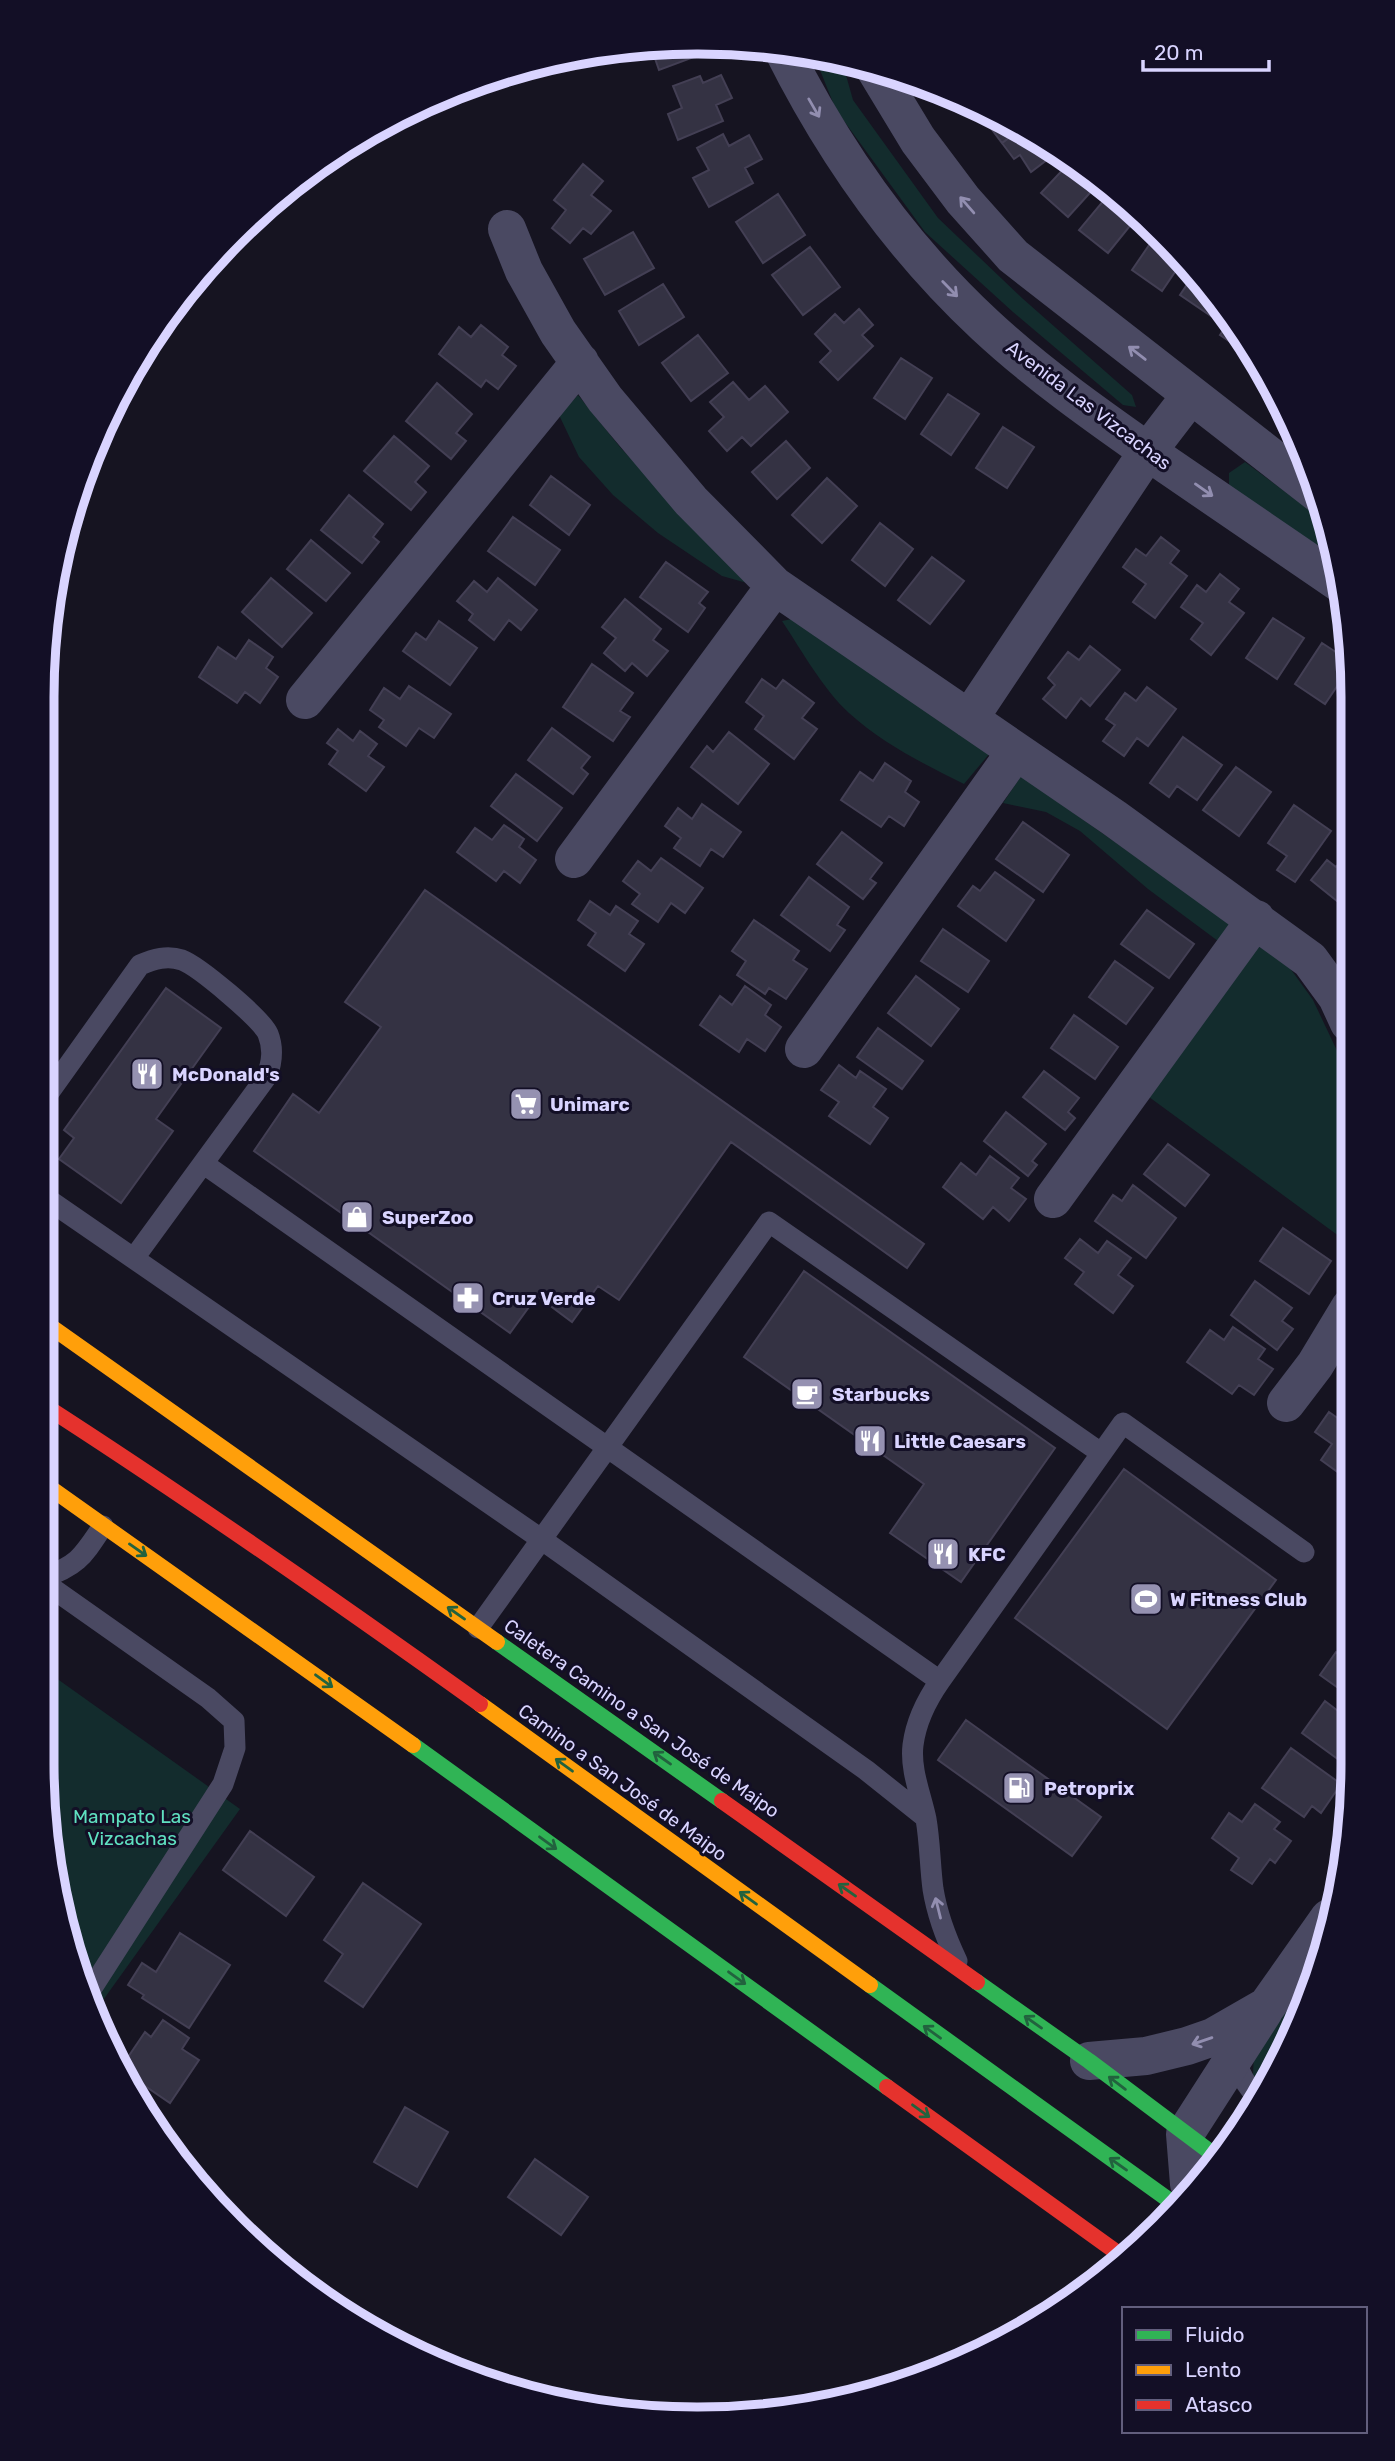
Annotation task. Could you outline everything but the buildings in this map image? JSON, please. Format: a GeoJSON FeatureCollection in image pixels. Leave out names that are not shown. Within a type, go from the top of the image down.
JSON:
{"type":"FeatureCollection","features":[{"type":"Feature","properties":{"kind":"main road","name":"Caletera Camino a San José de Maipo"},"geometry":{"type":"LineString","coordinates":[[54,1329],[962,1971],[1199,2144]]}},
{"type":"Feature","properties":{"kind":"main road","name":"Camino a San José de Maipo"},"geometry":{"type":"LineString","coordinates":[[54,1411],[352,1612],[1169,2200]]}},
{"type":"Feature","properties":{"kind":"main road"},"geometry":{"type":"LineString","coordinates":[[54,1491],[310,1671],[1116,2252]]}},
{"type":"Feature","properties":{"kind":"street","name":"Avenida Las Vizcachas"},"geometry":{"type":"LineString","coordinates":[[789,61],[839,151],[883,212],[931,270],[984,324],[1040,374],[1148,452],[1329,576]]}},
{"type":"Feature","properties":{"kind":"street"},"geometry":{"type":"LineString","coordinates":[[883,82],[918,140],[963,200],[1013,256],[1304,482]]}},
{"type":"Feature","properties":{"kind":"street"},"geometry":{"type":"LineString","coordinates":[[507,229],[530,281],[558,332],[605,399],[691,502],[775,586],[1114,818],[1256,919],[1310,960],[1341,1006]]}},
{"type":"Feature","properties":{"kind":"street"},"geometry":{"type":"LineString","coordinates":[[305,699],[580,362]]}},
{"type":"Feature","properties":{"kind":"street"},"geometry":{"type":"LineString","coordinates":[[969,719],[1148,452],[1191,395]]}},
{"type":"Feature","properties":{"kind":"street"},"geometry":{"type":"LineString","coordinates":[[574,859],[775,586]]}},
{"type":"Feature","properties":{"kind":"street"},"geometry":{"type":"LineString","coordinates":[[804,1049],[1016,751]]}},
{"type":"Feature","properties":{"kind":"street"},"geometry":{"type":"LineString","coordinates":[[1053,1199],[1256,919]]}},
{"type":"Feature","properties":{"kind":"street"},"geometry":{"type":"LineString","coordinates":[[1286,1403],[1315,1364],[1341,1322]]}},
{"type":"Feature","properties":{"kind":"street"},"geometry":{"type":"LineString","coordinates":[[1191,2176],[1199,2144],[1235,2056],[1318,1934]]}},
{"type":"Feature","properties":{"kind":"street"},"geometry":{"type":"LineString","coordinates":[[1088,2062],[1146,2056],[1187,2046],[1213,2037],[1267,2006]]}},
{"type":"Feature","properties":{"kind":"lane"},"geometry":{"type":"LineString","coordinates":[[54,1086],[140,965],[154,959],[181,960],[192,965],[258,1019],[267,1031],[272,1047],[272,1061],[267,1076],[134,1258]]}},
{"type":"Feature","properties":{"kind":"lane"},"geometry":{"type":"LineString","coordinates":[[204,1164],[940,1681]]}},
{"type":"Feature","properties":{"kind":"lane"},"geometry":{"type":"LineString","coordinates":[[54,1203],[541,1539],[866,1770],[925,1817]]}},
{"type":"Feature","properties":{"kind":"lane"},"geometry":{"type":"LineString","coordinates":[[478,1628],[769,1222],[1101,1453]]}},
{"type":"Feature","properties":{"kind":"lane"},"geometry":{"type":"LineString","coordinates":[[962,1971],[942,1923],[933,1890],[925,1817],[913,1766],[917,1723],[926,1701],[1123,1423],[1304,1552]]}},
{"type":"Feature","properties":{"kind":"lane"},"geometry":{"type":"LineString","coordinates":[[54,1574],[81,1558],[103,1526]]}},
{"type":"Feature","properties":{"kind":"lane"},"geometry":{"type":"LineString","coordinates":[[54,1588],[208,1698],[234,1721],[234,1748],[223,1784],[94,1985]]}},
{"type":"Feature","properties":{"kind":"lane"},"geometry":{"type":"LineString","coordinates":[[1235,2056],[1238,2073],[1251,2091]]}},
{"type":"Feature","properties":{"kind":"green space"},"geometry":{"type":"Polygon","coordinates":[[[818,66],[845,72],[853,100],[938,218],[1022,298],[1132,395],[1136,407],[1123,405],[1013,312],[925,232],[836,110],[818,66]]]}},
{"type":"Feature","properties":{"kind":"green space"},"geometry":{"type":"Polygon","coordinates":[[[578,395],[620,447],[747,583],[722,576],[658,533],[613,495],[579,457],[559,415],[578,395]]]}},
{"type":"Feature","properties":{"kind":"green space"},"geometry":{"type":"Polygon","coordinates":[[[1245,462],[1314,513],[1324,556],[1229,487],[1229,473],[1245,462]]]}},
{"type":"Feature","properties":{"kind":"green space"},"geometry":{"type":"Polygon","coordinates":[[[792,619],[990,753],[964,784],[890,744],[839,703],[782,621],[792,619]]]}},
{"type":"Feature","properties":{"kind":"green space"},"geometry":{"type":"Polygon","coordinates":[[[1021,776],[1233,925],[1218,941],[1148,889],[1080,831],[1046,812],[1003,803],[1021,776]]]}},
{"type":"Feature","properties":{"kind":"green space"},"geometry":{"type":"Polygon","coordinates":[[[1259,943],[1287,964],[1313,1000],[1341,1059],[1341,1238],[1149,1097],[1259,943]]]}},
{"type":"Feature","properties":{"kind":"green space","name":"Mampato Las Vizcachas"},"geometry":{"type":"Polygon","coordinates":[[[54,1677],[240,1809],[101,2004],[76,1930],[60,1847],[54,1764],[54,1677]]]}},
{"type":"Feature","properties":{"kind":"green space"},"geometry":{"type":"Polygon","coordinates":[[[1286,1999],[1294,2005],[1258,2079],[1253,2075],[1254,2050],[1286,1999]]]}},
{"type":"Feature","properties":{"kind":"traffic: fast"},"geometry":{"type":"LineString","coordinates":[[497,1642],[722,1801]]}},
{"type":"Feature","properties":{"kind":"traffic: fast"},"geometry":{"type":"LineString","coordinates":[[413,1745],[887,2087]]}},
{"type":"Feature","properties":{"kind":"traffic: fast"},"geometry":{"type":"LineString","coordinates":[[977,1982],[1089,2061],[1210,2152]]}},
{"type":"Feature","properties":{"kind":"traffic: fast"},"geometry":{"type":"LineString","coordinates":[[870,1985],[1169,2200]]}},
{"type":"Feature","properties":{"kind":"traffic: slow"},"geometry":{"type":"LineString","coordinates":[[54,1329],[497,1642]]}},
{"type":"Feature","properties":{"kind":"traffic: slow"},"geometry":{"type":"LineString","coordinates":[[54,1491],[413,1745]]}},
{"type":"Feature","properties":{"kind":"traffic: slow"},"geometry":{"type":"LineString","coordinates":[[480,1704],[870,1985]]}},
{"type":"Feature","properties":{"kind":"traffic: jam"},"geometry":{"type":"LineString","coordinates":[[54,1412],[263,1551],[480,1704]]}},
{"type":"Feature","properties":{"kind":"traffic: jam"},"geometry":{"type":"LineString","coordinates":[[722,1801],[977,1982]]}},
{"type":"Feature","properties":{"kind":"traffic: jam"},"geometry":{"type":"LineString","coordinates":[[887,2087],[1116,2252]]}},
{"type":"Feature","properties":{"kind":"place","name":"McDonald's"},"geometry":{"type":"Point","coordinates":[147,1074]}},
{"type":"Feature","properties":{"kind":"place","name":"Unimarc"},"geometry":{"type":"Point","coordinates":[526,1104]}},
{"type":"Feature","properties":{"kind":"place","name":"SuperZoo"},"geometry":{"type":"Point","coordinates":[357,1217]}},
{"type":"Feature","properties":{"kind":"place","name":"Cruz Verde"},"geometry":{"type":"Point","coordinates":[468,1298]}},
{"type":"Feature","properties":{"kind":"place","name":"Starbucks"},"geometry":{"type":"Point","coordinates":[807,1394]}},
{"type":"Feature","properties":{"kind":"place","name":"Little Caesars"},"geometry":{"type":"Point","coordinates":[870,1441]}},
{"type":"Feature","properties":{"kind":"place","name":"KFC"},"geometry":{"type":"Point","coordinates":[943,1554]}},
{"type":"Feature","properties":{"kind":"place","name":"W Fitness Club"},"geometry":{"type":"Point","coordinates":[1146,1599]}},
{"type":"Feature","properties":{"kind":"place","name":"Petroprix"},"geometry":{"type":"Point","coordinates":[1019,1788]}}]}
